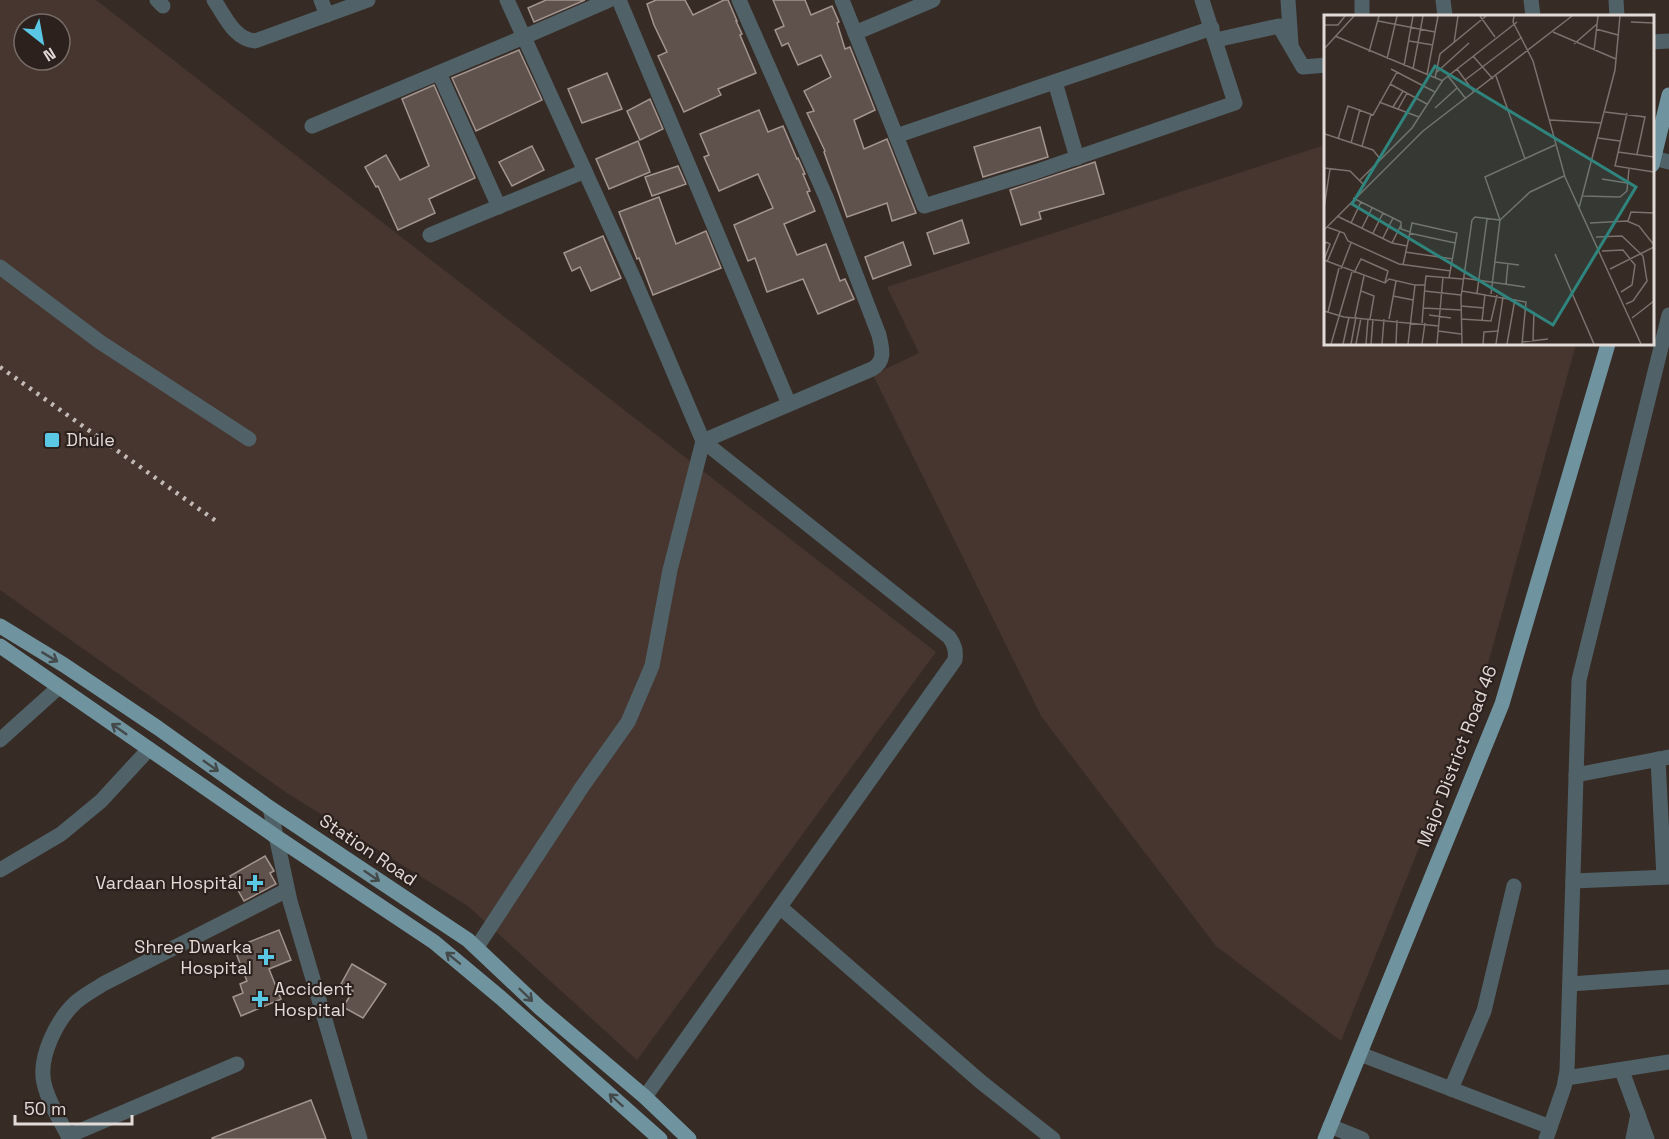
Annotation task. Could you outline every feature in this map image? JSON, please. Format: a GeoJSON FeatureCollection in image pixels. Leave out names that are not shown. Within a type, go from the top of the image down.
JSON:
{"type":"FeatureCollection","features":[{"type":"Feature","properties":{"kind":"main road"},"geometry":{"type":"LineString","coordinates":[[1659,162],[1669,95]]}},
{"type":"Feature","properties":{"kind":"main road","name":"Major District Road 46"},"geometry":{"type":"LineString","coordinates":[[1328,1133],[1502,704],[1608,345]]}},
{"type":"Feature","properties":{"kind":"main road","name":"Station Road"},"geometry":{"type":"LineString","coordinates":[[0,626],[102,690],[270,808],[468,939],[540,1008],[645,1097],[689,1139]]}},
{"type":"Feature","properties":{"kind":"main road"},"geometry":{"type":"LineString","coordinates":[[0,646],[275,836],[434,942],[660,1139]]}},
{"type":"Feature","properties":{"kind":"street"},"geometry":{"type":"LineString","coordinates":[[214,0],[234,31],[247,40],[255,41],[368,0]]}},
{"type":"Feature","properties":{"kind":"street"},"geometry":{"type":"LineString","coordinates":[[321,0],[327,15]]}},
{"type":"Feature","properties":{"kind":"street"},"geometry":{"type":"LineString","coordinates":[[507,0],[634,279],[703,441],[949,638],[954,643],[956,651],[955,660],[645,1097]]}},
{"type":"Feature","properties":{"kind":"street"},"geometry":{"type":"LineString","coordinates":[[312,126],[609,0]]}},
{"type":"Feature","properties":{"kind":"street"},"geometry":{"type":"LineString","coordinates":[[619,0],[789,404]]}},
{"type":"Feature","properties":{"kind":"street"},"geometry":{"type":"LineString","coordinates":[[703,441],[872,369],[882,359],[879,335],[826,197],[739,0]]}},
{"type":"Feature","properties":{"kind":"street"},"geometry":{"type":"LineString","coordinates":[[842,0],[924,206],[1035,172],[1235,103],[1202,0]]}},
{"type":"Feature","properties":{"kind":"street"},"geometry":{"type":"LineString","coordinates":[[855,33],[933,0]]}},
{"type":"Feature","properties":{"kind":"street"},"geometry":{"type":"LineString","coordinates":[[1288,0],[1291,47]]}},
{"type":"Feature","properties":{"kind":"street"},"geometry":{"type":"LineString","coordinates":[[1443,0],[1445,15]]}},
{"type":"Feature","properties":{"kind":"street"},"geometry":{"type":"LineString","coordinates":[[1532,0],[1533,15]]}},
{"type":"Feature","properties":{"kind":"street"},"geometry":{"type":"LineString","coordinates":[[1616,0],[1617,15]]}},
{"type":"Feature","properties":{"kind":"street"},"geometry":{"type":"LineString","coordinates":[[896,136],[1055,82],[1214,34],[1279,26],[1303,67],[1324,65]]}},
{"type":"Feature","properties":{"kind":"street"},"geometry":{"type":"LineString","coordinates":[[1654,42],[1669,41]]}},
{"type":"Feature","properties":{"kind":"street"},"geometry":{"type":"LineString","coordinates":[[438,73],[499,207]]}},
{"type":"Feature","properties":{"kind":"street"},"geometry":{"type":"LineString","coordinates":[[1055,82],[1077,158]]}},
{"type":"Feature","properties":{"kind":"street"},"geometry":{"type":"LineString","coordinates":[[430,235],[585,171]]}},
{"type":"Feature","properties":{"kind":"street"},"geometry":{"type":"LineString","coordinates":[[0,267],[100,342],[249,439]]}},
{"type":"Feature","properties":{"kind":"street"},"geometry":{"type":"LineString","coordinates":[[1360,1054],[1450,1089],[1548,1133],[1566,1078],[1579,680],[1662,374],[1669,315]]}},
{"type":"Feature","properties":{"kind":"street"},"geometry":{"type":"LineString","coordinates":[[477,947],[582,787],[628,722],[652,666],[670,570],[703,441]]}},
{"type":"Feature","properties":{"kind":"street"},"geometry":{"type":"LineString","coordinates":[[0,740],[59,687]]}},
{"type":"Feature","properties":{"kind":"street"},"geometry":{"type":"LineString","coordinates":[[0,870],[61,834],[101,801],[149,749]]}},
{"type":"Feature","properties":{"kind":"street"},"geometry":{"type":"LineString","coordinates":[[1573,880],[1667,877],[1663,758],[1576,775]]}},
{"type":"Feature","properties":{"kind":"street"},"geometry":{"type":"LineString","coordinates":[[270,808],[287,890],[360,1139]]}},
{"type":"Feature","properties":{"kind":"street"},"geometry":{"type":"LineString","coordinates":[[1450,1089],[1484,1011],[1514,886]]}},
{"type":"Feature","properties":{"kind":"street"},"geometry":{"type":"LineString","coordinates":[[237,1064],[69,1137],[43,1082],[43,1061],[51,1039],[60,1020],[76,1002],[103,984],[287,890]]}},
{"type":"Feature","properties":{"kind":"street"},"geometry":{"type":"LineString","coordinates":[[780,907],[981,1082],[1053,1139]]}},
{"type":"Feature","properties":{"kind":"street"},"geometry":{"type":"LineString","coordinates":[[1570,984],[1669,977]]}},
{"type":"Feature","properties":{"kind":"street"},"geometry":{"type":"LineString","coordinates":[[1566,1078],[1669,1062]]}},
{"type":"Feature","properties":{"kind":"street"},"geometry":{"type":"LineString","coordinates":[[1622,1071],[1647,1139]]}},
{"type":"Feature","properties":{"kind":"street"},"geometry":{"type":"LineString","coordinates":[[1633,1139],[1638,1114]]}},
{"type":"Feature","properties":{"kind":"street"},"geometry":{"type":"LineString","coordinates":[[1328,1133],[1362,1139]]}},
{"type":"Feature","properties":{"kind":"shaded area"},"geometry":{"type":"Polygon","coordinates":[[[0,0],[96,0],[936,652],[637,1060],[468,906],[287,793],[0,590],[0,0]]]}},
{"type":"Feature","properties":{"kind":"shaded area"},"geometry":{"type":"Polygon","coordinates":[[[1324,145],[1324,345],[1576,345],[1477,704],[1341,1041],[1216,946],[1041,716],[873,375],[919,353],[887,287],[1324,145]]]}},
{"type":"Feature","properties":{"kind":"building"},"geometry":{"type":"Polygon","coordinates":[[[546,0],[585,0],[534,22],[528,8],[546,0]]]}},
{"type":"Feature","properties":{"kind":"building"},"geometry":{"type":"Polygon","coordinates":[[[656,0],[685,0],[693,15],[728,0],[756,73],[718,89],[721,95],[684,112],[658,56],[667,52],[647,4],[656,0]]]}},
{"type":"Feature","properties":{"kind":"building"},"geometry":{"type":"Polygon","coordinates":[[[773,0],[805,0],[811,15],[832,6],[839,22],[837,23],[845,49],[850,47],[875,110],[854,120],[864,149],[887,139],[916,213],[892,221],[887,203],[847,217],[825,151],[807,113],[814,111],[804,91],[831,77],[821,55],[798,65],[788,43],[782,46],[775,30],[784,26],[773,0]]]}},
{"type":"Feature","properties":{"kind":"building"},"geometry":{"type":"Polygon","coordinates":[[[519,50],[542,100],[476,131],[452,78],[519,50]]]}},
{"type":"Feature","properties":{"kind":"building"},"geometry":{"type":"Polygon","coordinates":[[[607,73],[622,109],[582,123],[568,89],[607,73]]]}},
{"type":"Feature","properties":{"kind":"building"},"geometry":{"type":"Polygon","coordinates":[[[434,85],[475,178],[429,199],[435,213],[398,230],[378,186],[376,187],[365,167],[386,155],[400,180],[429,166],[402,99],[434,85]]]}},
{"type":"Feature","properties":{"kind":"building"},"geometry":{"type":"Polygon","coordinates":[[[650,99],[663,129],[640,140],[627,111],[650,99]]]}},
{"type":"Feature","properties":{"kind":"building"},"geometry":{"type":"Polygon","coordinates":[[[759,110],[768,132],[783,126],[805,174],[803,174],[810,191],[807,192],[815,211],[784,224],[797,255],[826,244],[840,281],[845,279],[854,299],[818,314],[803,279],[767,292],[755,258],[748,261],[734,225],[773,208],[758,174],[719,191],[704,157],[709,155],[700,134],[759,110]]]}},
{"type":"Feature","properties":{"kind":"building"},"geometry":{"type":"Polygon","coordinates":[[[1040,127],[1048,157],[983,177],[974,147],[1040,127]]]}},
{"type":"Feature","properties":{"kind":"building"},"geometry":{"type":"Polygon","coordinates":[[[638,141],[650,172],[609,189],[596,159],[638,141]]]}},
{"type":"Feature","properties":{"kind":"building"},"geometry":{"type":"Polygon","coordinates":[[[532,146],[544,170],[512,186],[499,162],[532,146]]]}},
{"type":"Feature","properties":{"kind":"building"},"geometry":{"type":"Polygon","coordinates":[[[1095,162],[1104,194],[1039,212],[1041,219],[1021,225],[1010,190],[1095,162]]]}},
{"type":"Feature","properties":{"kind":"building"},"geometry":{"type":"Polygon","coordinates":[[[678,166],[686,184],[652,196],[645,177],[678,166]]]}},
{"type":"Feature","properties":{"kind":"building"},"geometry":{"type":"Polygon","coordinates":[[[659,197],[676,244],[706,231],[721,268],[653,295],[619,212],[659,197]]]}},
{"type":"Feature","properties":{"kind":"building"},"geometry":{"type":"Polygon","coordinates":[[[962,220],[969,243],[934,254],[927,233],[962,220]]]}},
{"type":"Feature","properties":{"kind":"building"},"geometry":{"type":"Polygon","coordinates":[[[603,236],[621,278],[591,291],[580,267],[572,271],[564,253],[603,236]]]}},
{"type":"Feature","properties":{"kind":"building"},"geometry":{"type":"Polygon","coordinates":[[[903,242],[911,265],[873,279],[865,257],[903,242]]]}},
{"type":"Feature","properties":{"kind":"building"},"geometry":{"type":"Polygon","coordinates":[[[265,856],[274,871],[270,873],[276,884],[244,901],[230,876],[265,856]]]}},
{"type":"Feature","properties":{"kind":"building"},"geometry":{"type":"Polygon","coordinates":[[[279,930],[291,960],[269,969],[281,999],[241,1016],[233,997],[243,993],[240,984],[247,981],[234,948],[279,930]]]}},
{"type":"Feature","properties":{"kind":"building"},"geometry":{"type":"Polygon","coordinates":[[[352,964],[386,984],[363,1018],[343,1007],[353,991],[341,984],[352,964]]]}},
{"type":"Feature","properties":{"kind":"building"},"geometry":{"type":"Polygon","coordinates":[[[311,1100],[326,1139],[212,1139],[212,1138],[311,1100]]]}},
{"type":"Feature","properties":{"kind":"railway"},"geometry":{"type":"LineString","coordinates":[[0,367],[216,521]]}},
{"type":"Feature","properties":{"kind":"place","name":"Dhule"},"geometry":{"type":"Point","coordinates":[52,440]}},
{"type":"Feature","properties":{"kind":"place","name":"Vardaan Hospital"},"geometry":{"type":"Point","coordinates":[255,883]}},
{"type":"Feature","properties":{"kind":"place","name":"Shree Dwarka Hospital"},"geometry":{"type":"Point","coordinates":[266,957]}},
{"type":"Feature","properties":{"kind":"place","name":"Accident Hospital"},"geometry":{"type":"Point","coordinates":[260,999]}}]}
